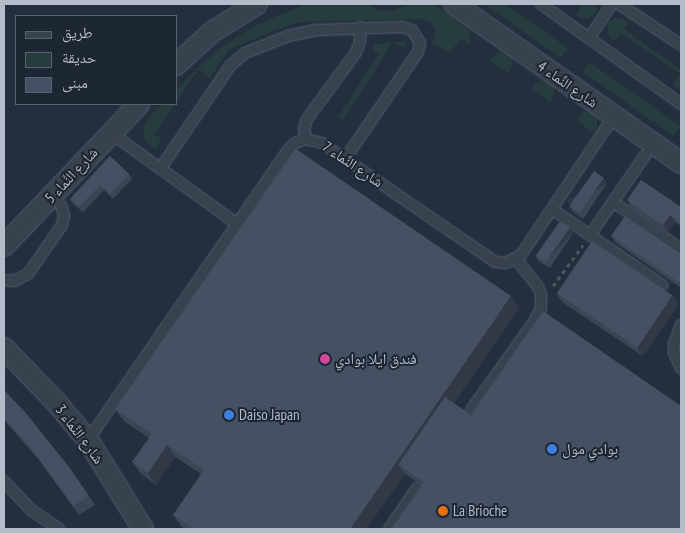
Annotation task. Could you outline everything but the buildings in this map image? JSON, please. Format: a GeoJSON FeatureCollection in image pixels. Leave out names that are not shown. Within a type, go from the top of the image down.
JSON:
{"type":"FeatureCollection","features":[{"type":"Feature","properties":{"kind":"street"},"geometry":{"type":"LineString","coordinates":[[178,63],[212,32],[257,4]]}},
{"type":"Feature","properties":{"kind":"street","name":"شارع النَّماء 4"},"geometry":{"type":"LineString","coordinates":[[453,4],[681,162]]}},
{"type":"Feature","properties":{"kind":"street","name":"شارع النَّماء 5"},"geometry":{"type":"LineString","coordinates":[[4,246],[138,105]]}},
{"type":"Feature","properties":{"kind":"street","name":"شارع النَّماء 3"},"geometry":{"type":"LineString","coordinates":[[4,348],[55,401],[88,440],[143,529]]}},
{"type":"Feature","properties":{"kind":"lane"},"geometry":{"type":"LineString","coordinates":[[541,4],[681,104]]}},
{"type":"Feature","properties":{"kind":"lane"},"geometry":{"type":"LineString","coordinates":[[589,38],[612,4]]}},
{"type":"Feature","properties":{"kind":"lane"},"geometry":{"type":"LineString","coordinates":[[619,4],[681,45]]}},
{"type":"Feature","properties":{"kind":"lane"},"geometry":{"type":"LineString","coordinates":[[306,139],[304,129],[307,119],[355,54],[360,42],[360,27]]}},
{"type":"Feature","properties":{"kind":"lane"},"geometry":{"type":"LineString","coordinates":[[160,169],[230,66],[245,53],[303,32],[331,28],[408,28],[416,34],[420,48],[345,158]]}},
{"type":"Feature","properties":{"kind":"lane"},"geometry":{"type":"LineString","coordinates":[[471,410],[534,322],[542,301],[538,286],[516,259],[614,116]]}},
{"type":"Feature","properties":{"kind":"lane"},"geometry":{"type":"LineString","coordinates":[[110,133],[237,224]]}},
{"type":"Feature","properties":{"kind":"lane","name":"شارع النَّماء 7"},"geometry":{"type":"LineString","coordinates":[[88,440],[291,146],[306,139],[318,140],[496,262],[506,263],[516,259]]}},
{"type":"Feature","properties":{"kind":"lane"},"geometry":{"type":"LineString","coordinates":[[590,235],[646,154]]}},
{"type":"Feature","properties":{"kind":"lane"},"geometry":{"type":"LineString","coordinates":[[4,280],[14,281],[28,274],[62,225],[64,216],[62,207],[52,195]]}},
{"type":"Feature","properties":{"kind":"lane"},"geometry":{"type":"LineString","coordinates":[[613,202],[681,248]]}},
{"type":"Feature","properties":{"kind":"lane"},"geometry":{"type":"LineString","coordinates":[[552,209],[662,285]]}},
{"type":"Feature","properties":{"kind":"lane"},"geometry":{"type":"LineString","coordinates":[[681,325],[674,344],[674,353],[681,368]]}},
{"type":"Feature","properties":{"kind":"lane"},"geometry":{"type":"LineString","coordinates":[[4,480],[31,510],[59,529]]}},
{"type":"Feature","properties":{"kind":"lane"},"geometry":{"type":"LineString","coordinates":[[389,529],[418,488]]}},
{"type":"Feature","properties":{"kind":"path"},"geometry":{"type":"LineString","coordinates":[[542,301],[590,235]]}},
{"type":"Feature","properties":{"kind":"green space"},"geometry":{"type":"Polygon","coordinates":[[[307,4],[364,4],[380,11],[391,11],[414,4],[429,4],[443,10],[468,29],[471,35],[470,45],[461,39],[449,53],[432,43],[436,30],[431,22],[422,19],[301,22],[278,29],[228,50],[210,78],[198,70],[178,99],[178,87],[220,48],[258,24],[307,4]]]}},
{"type":"Feature","properties":{"kind":"green space"},"geometry":{"type":"Polygon","coordinates":[[[484,4],[505,4],[568,48],[561,58],[484,4]]]}},
{"type":"Feature","properties":{"kind":"green space"},"geometry":{"type":"Polygon","coordinates":[[[580,4],[597,4],[596,12],[590,18],[581,18],[576,14],[582,6],[580,4]]]}},
{"type":"Feature","properties":{"kind":"green space"},"geometry":{"type":"Polygon","coordinates":[[[614,18],[623,19],[629,23],[624,29],[681,70],[681,90],[673,85],[680,74],[621,33],[614,41],[609,37],[607,24],[614,18]]]}},
{"type":"Feature","properties":{"kind":"green space"},"geometry":{"type":"Polygon","coordinates":[[[407,41],[404,49],[393,42],[407,41]]]}},
{"type":"Feature","properties":{"kind":"green space"},"geometry":{"type":"Polygon","coordinates":[[[393,42],[343,120],[338,117],[379,54],[373,50],[374,44],[393,42]]]}},
{"type":"Feature","properties":{"kind":"green space"},"geometry":{"type":"Polygon","coordinates":[[[498,52],[506,52],[512,58],[512,67],[508,73],[490,60],[498,52]]]}},
{"type":"Feature","properties":{"kind":"green space"},"geometry":{"type":"Polygon","coordinates":[[[589,62],[681,126],[674,136],[582,72],[589,62]]]}},
{"type":"Feature","properties":{"kind":"green space"},"geometry":{"type":"Polygon","coordinates":[[[544,80],[554,87],[554,96],[550,102],[532,89],[536,83],[544,80]]]}},
{"type":"Feature","properties":{"kind":"green space"},"geometry":{"type":"Polygon","coordinates":[[[161,105],[174,105],[154,134],[162,140],[156,149],[145,141],[143,128],[147,120],[161,105]]]}},
{"type":"Feature","properties":{"kind":"green space"},"geometry":{"type":"Polygon","coordinates":[[[583,112],[592,112],[597,119],[597,127],[594,133],[576,120],[583,112]]]}},
{"type":"Feature","properties":{"kind":"place","name":"فندق ايلا بوادي"},"geometry":{"type":"Point","coordinates":[325,359]}},
{"type":"Feature","properties":{"kind":"place","name":"Daiso Japan"},"geometry":{"type":"Point","coordinates":[229,415]}},
{"type":"Feature","properties":{"kind":"place","name":"بوادي مول"},"geometry":{"type":"Point","coordinates":[552,449]}},
{"type":"Feature","properties":{"kind":"place","name":"La Brioche"},"geometry":{"type":"Point","coordinates":[443,511]}}]}
